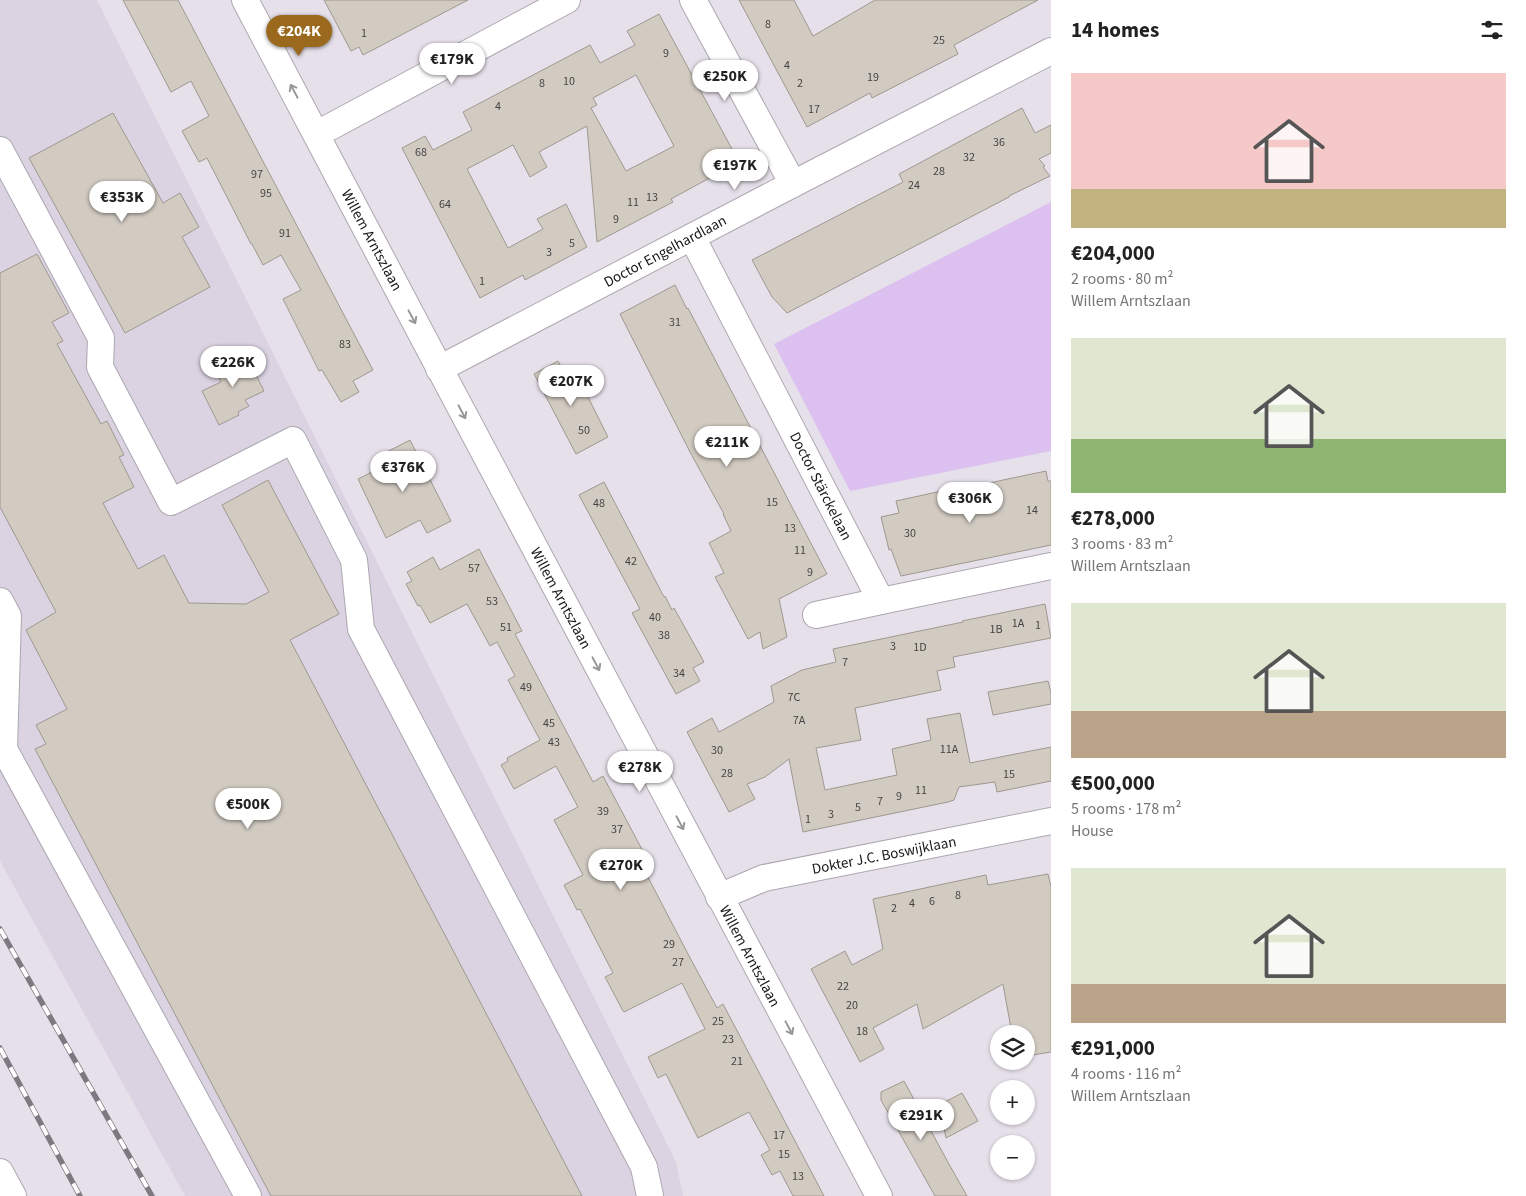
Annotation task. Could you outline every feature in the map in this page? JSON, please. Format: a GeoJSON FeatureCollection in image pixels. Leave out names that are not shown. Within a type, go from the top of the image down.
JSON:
{"type":"FeatureCollection","features":[{"type":"Feature","properties":{"kind":"street","name":"Willem Arntszlaan"},"geometry":{"type":"LineString","coordinates":[[244,0],[317,134],[439,369],[879,1196]]}},
{"type":"Feature","properties":{"kind":"street"},"geometry":{"type":"LineString","coordinates":[[317,134],[567,0]]}},
{"type":"Feature","properties":{"kind":"street"},"geometry":{"type":"LineString","coordinates":[[693,0],[793,184]]}},
{"type":"Feature","properties":{"kind":"street","name":"Doctor Engelhardlaan"},"geometry":{"type":"LineString","coordinates":[[439,369],[1051,51]]}},
{"type":"Feature","properties":{"kind":"street"},"geometry":{"type":"LineString","coordinates":[[0,150],[101,338],[100,367],[171,502],[293,440],[354,560],[361,629],[644,1167],[650,1196]]}},
{"type":"Feature","properties":{"kind":"street","name":"Doctor Stärckelaan"},"geometry":{"type":"LineString","coordinates":[[692,237],[881,601]]}},
{"type":"Feature","properties":{"kind":"street"},"geometry":{"type":"LineString","coordinates":[[816,615],[1051,566]]}},
{"type":"Feature","properties":{"kind":"street"},"geometry":{"type":"LineString","coordinates":[[0,601],[8,616],[4,749],[248,1196]]}},
{"type":"Feature","properties":{"kind":"street","name":"Dokter J.C. Boswijklaan"},"geometry":{"type":"LineString","coordinates":[[719,897],[764,878],[1051,821]]}},
{"type":"Feature","properties":{"kind":"street"},"geometry":{"type":"LineString","coordinates":[[0,1172],[13,1196]]}},
{"type":"Feature","properties":{"kind":"shaded area"},"geometry":{"type":"Polygon","coordinates":[[[0,0],[97,0],[676,1162],[683,1196],[185,1196],[0,861],[0,0]]]}},
{"type":"Feature","properties":{"kind":"shaded area"},"geometry":{"type":"Polygon","coordinates":[[[1051,202],[1051,451],[850,491],[774,344],[1051,202]]]}},
{"type":"Feature","properties":{"kind":"building"},"geometry":{"type":"Polygon","coordinates":[[[123,0],[178,0],[373,370],[353,381],[359,392],[341,402],[322,370],[319,371],[283,299],[301,290],[281,255],[263,265],[207,158],[199,162],[182,131],[209,116],[191,81],[171,92],[123,0]]]}},
{"type":"Feature","properties":{"kind":"building"},"geometry":{"type":"Polygon","coordinates":[[[324,0],[468,0],[363,55],[359,47],[351,51],[324,0]]]}},
{"type":"Feature","properties":{"kind":"building"},"geometry":{"type":"Polygon","coordinates":[[[739,0],[794,0],[813,36],[875,0],[1038,0],[954,45],[958,54],[872,98],[870,93],[807,127],[739,0]]]}},
{"type":"Feature","properties":{"kind":"building"},"geometry":{"type":"Polygon","coordinates":[[[659,14],[739,162],[671,199],[673,202],[597,242],[587,126],[539,152],[547,167],[530,177],[513,145],[467,169],[508,248],[543,229],[537,219],[566,204],[587,247],[525,280],[523,275],[480,298],[402,148],[425,136],[433,150],[472,130],[463,112],[590,45],[600,63],[635,45],[627,31],[659,14]],[[636,75],[593,98],[597,105],[591,108],[626,171],[674,146],[636,75]]]}},
{"type":"Feature","properties":{"kind":"building"},"geometry":{"type":"Polygon","coordinates":[[[1022,108],[1035,133],[1051,125],[1051,153],[1039,159],[1050,176],[787,313],[772,297],[752,260],[903,182],[899,174],[1022,108]]]}},
{"type":"Feature","properties":{"kind":"building"},"geometry":{"type":"Polygon","coordinates":[[[113,113],[163,203],[180,193],[199,227],[182,237],[210,287],[125,333],[29,158],[113,113]]]}},
{"type":"Feature","properties":{"kind":"building"},"geometry":{"type":"Polygon","coordinates":[[[37,254],[69,313],[52,322],[63,341],[57,344],[101,424],[107,421],[124,455],[119,457],[134,487],[103,503],[138,569],[164,555],[189,603],[246,604],[269,592],[222,505],[268,480],[339,614],[290,640],[582,1196],[271,1196],[35,749],[46,744],[36,725],[67,709],[26,630],[56,612],[0,507],[0,273],[37,254]]]}},
{"type":"Feature","properties":{"kind":"building"},"geometry":{"type":"Polygon","coordinates":[[[675,285],[827,574],[779,599],[787,637],[763,649],[760,632],[748,639],[715,577],[724,573],[709,543],[731,531],[724,514],[690,452],[620,314],[675,285]]]}},
{"type":"Feature","properties":{"kind":"building"},"geometry":{"type":"Polygon","coordinates":[[[243,349],[264,391],[245,400],[249,406],[238,412],[239,415],[219,425],[202,391],[221,382],[214,370],[226,365],[223,359],[243,349]]]}},
{"type":"Feature","properties":{"kind":"building"},"geometry":{"type":"Polygon","coordinates":[[[558,361],[565,374],[574,369],[608,437],[576,454],[534,374],[558,361]]]}},
{"type":"Feature","properties":{"kind":"building"},"geometry":{"type":"Polygon","coordinates":[[[410,440],[451,521],[427,533],[420,520],[386,538],[358,479],[382,467],[377,457],[410,440]]]}},
{"type":"Feature","properties":{"kind":"building"},"geometry":{"type":"Polygon","coordinates":[[[1046,471],[1048,481],[1051,481],[1051,545],[901,576],[891,549],[889,550],[881,517],[899,513],[896,501],[1046,471]]]}},
{"type":"Feature","properties":{"kind":"building"},"geometry":{"type":"Polygon","coordinates":[[[604,482],[664,597],[672,610],[674,608],[704,662],[693,668],[700,681],[676,694],[632,613],[640,609],[579,495],[604,482]]]}},
{"type":"Feature","properties":{"kind":"building"},"geometry":{"type":"Polygon","coordinates":[[[479,549],[522,631],[515,634],[593,782],[603,776],[646,857],[639,860],[688,954],[717,1008],[723,1004],[824,1196],[793,1196],[780,1171],[772,1175],[761,1155],[770,1150],[749,1112],[698,1138],[666,1074],[658,1078],[648,1057],[705,1029],[682,983],[623,1011],[605,977],[613,973],[580,909],[577,910],[564,885],[583,875],[554,820],[578,807],[556,766],[514,789],[501,765],[508,761],[507,758],[540,740],[508,680],[515,676],[497,642],[490,646],[467,604],[430,623],[406,584],[412,581],[407,572],[433,557],[440,570],[479,549]]]}},
{"type":"Feature","properties":{"kind":"building"},"geometry":{"type":"Polygon","coordinates":[[[1045,604],[1051,638],[953,657],[955,667],[937,671],[941,690],[855,708],[861,740],[816,748],[825,790],[897,775],[892,749],[931,740],[927,719],[960,713],[970,763],[1051,747],[1051,781],[997,792],[995,782],[959,787],[954,800],[948,802],[803,832],[789,759],[765,777],[747,784],[755,799],[729,812],[687,732],[712,718],[719,732],[774,702],[771,686],[802,670],[836,662],[833,649],[1045,604]]]}},
{"type":"Feature","properties":{"kind":"building"},"geometry":{"type":"Polygon","coordinates":[[[1048,681],[1051,704],[993,715],[988,692],[1048,681]]]}},
{"type":"Feature","properties":{"kind":"building"},"geometry":{"type":"Polygon","coordinates":[[[1048,874],[1051,887],[1051,1052],[1035,1055],[1035,1025],[1010,1025],[1003,984],[923,1029],[917,1004],[873,1028],[884,1049],[860,1062],[811,969],[845,951],[852,965],[883,949],[873,899],[986,875],[988,885],[1048,874]]]}},
{"type":"Feature","properties":{"kind":"building"},"geometry":{"type":"Polygon","coordinates":[[[904,1081],[967,1196],[935,1196],[881,1100],[881,1092],[904,1081]]]}},
{"type":"Feature","properties":{"kind":"building"},"geometry":{"type":"Polygon","coordinates":[[[962,1093],[978,1121],[946,1138],[939,1105],[962,1093]]]}},
{"type":"Feature","properties":{"kind":"railway"},"geometry":{"type":"LineString","coordinates":[[0,929],[152,1196]]}},
{"type":"Feature","properties":{"kind":"railway"},"geometry":{"type":"LineString","coordinates":[[0,1048],[80,1196]]}}]}
